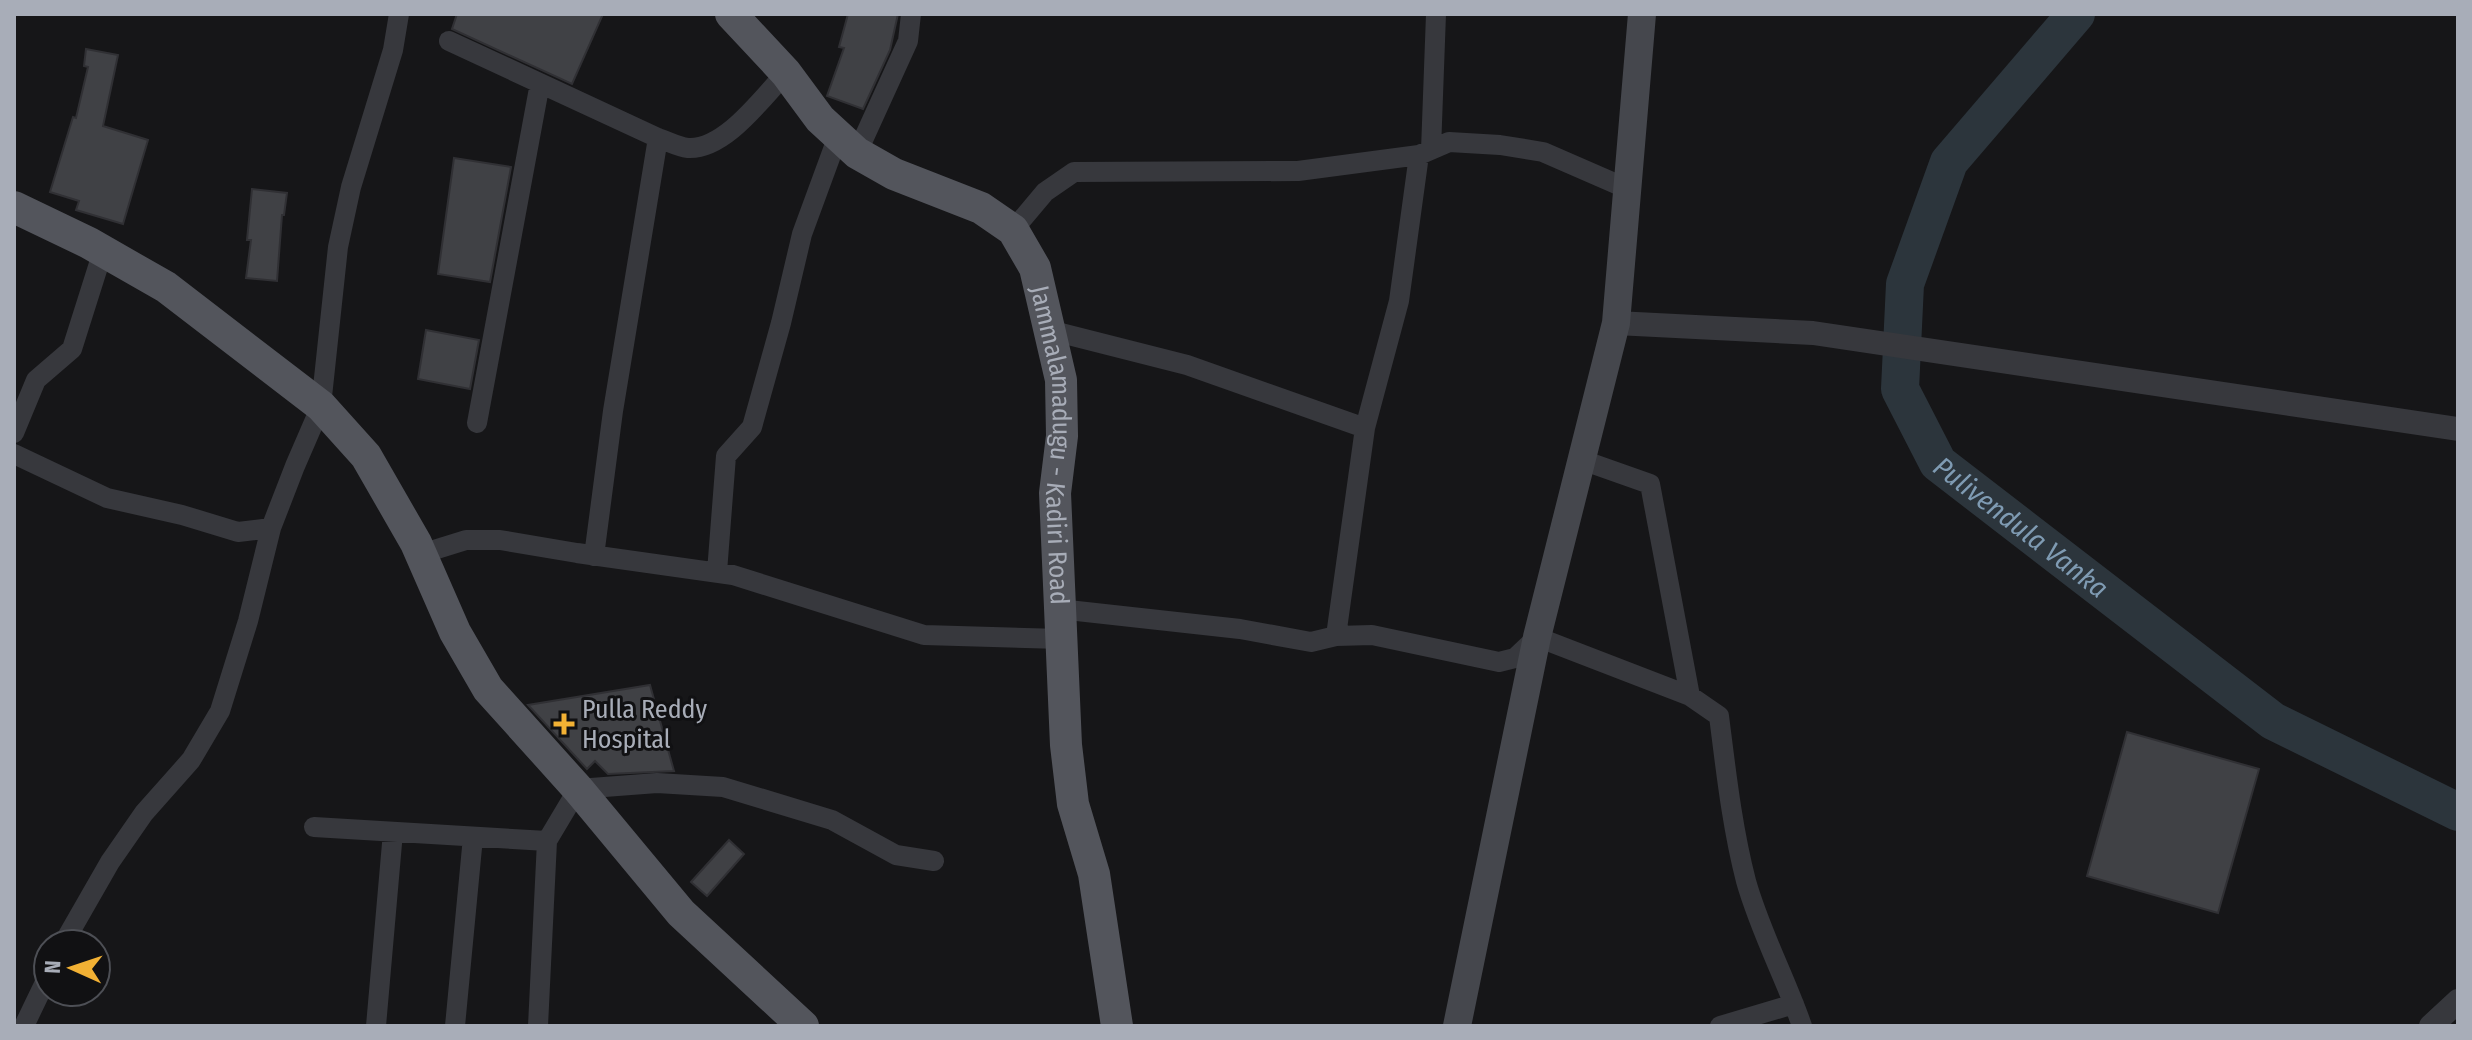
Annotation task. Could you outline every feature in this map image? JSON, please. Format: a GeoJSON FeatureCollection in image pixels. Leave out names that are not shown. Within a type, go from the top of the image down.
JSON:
{"type":"FeatureCollection","features":[{"type":"Feature","properties":{"kind":"main road","name":"Jammalamadugu - Kadiri Road"},"geometry":{"type":"LineString","coordinates":[[731,14],[786,73],[820,119],[848,144],[894,174],[981,208],[1013,230],[1035,268],[1061,380],[1062,436],[1055,493],[1066,745],[1073,804],[1094,874],[1117,1026]]}},
{"type":"Feature","properties":{"kind":"main road"},"geometry":{"type":"LineString","coordinates":[[1457,1026],[1537,637],[1616,323],[1642,14]]}},
{"type":"Feature","properties":{"kind":"main road"},"geometry":{"type":"LineString","coordinates":[[14,207],[103,251],[166,287],[321,406],[366,456],[421,554],[455,632],[488,689],[578,789],[681,913],[803,1026]]}},
{"type":"Feature","properties":{"kind":"street"},"geometry":{"type":"LineString","coordinates":[[72,928],[110,862],[144,813],[191,760],[220,711],[248,621],[271,528],[321,406],[338,247],[351,187],[393,50],[399,14]]}},
{"type":"Feature","properties":{"kind":"street"},"geometry":{"type":"LineString","coordinates":[[717,572],[726,456],[752,427],[802,234],[848,144],[908,41],[911,14]]}},
{"type":"Feature","properties":{"kind":"street"},"geometry":{"type":"LineString","coordinates":[[1336,636],[1365,428],[1399,301],[1425,153],[1436,14]]}},
{"type":"Feature","properties":{"kind":"street"},"geometry":{"type":"LineString","coordinates":[[449,41],[658,138],[687,148],[711,143],[731,131],[786,73]]}},
{"type":"Feature","properties":{"kind":"street"},"geometry":{"type":"LineString","coordinates":[[477,423],[540,83]]}},
{"type":"Feature","properties":{"kind":"street"},"geometry":{"type":"LineString","coordinates":[[594,556],[613,411],[658,138]]}},
{"type":"Feature","properties":{"kind":"street"},"geometry":{"type":"LineString","coordinates":[[1013,230],[1045,192],[1074,172],[1298,171],[1425,153],[1449,142],[1500,145],[1543,152],[1628,189]]}},
{"type":"Feature","properties":{"kind":"street"},"geometry":{"type":"LineString","coordinates":[[14,433],[36,380],[72,349],[103,251]]}},
{"type":"Feature","properties":{"kind":"street"},"geometry":{"type":"LineString","coordinates":[[1616,323],[1813,333],[2458,429]]}},
{"type":"Feature","properties":{"kind":"street"},"geometry":{"type":"LineString","coordinates":[[1049,330],[1187,365],[1365,428]]}},
{"type":"Feature","properties":{"kind":"street"},"geometry":{"type":"LineString","coordinates":[[14,454],[107,498],[238,532],[271,528]]}},
{"type":"Feature","properties":{"kind":"street"},"geometry":{"type":"LineString","coordinates":[[1582,460],[1650,484],[1690,696]]}},
{"type":"Feature","properties":{"kind":"street"},"geometry":{"type":"LineString","coordinates":[[421,554],[466,540],[500,540],[717,572],[795,593],[924,635],[1060,624],[1240,629],[1311,642],[1336,636],[1372,635],[1499,662],[1515,658],[1537,637],[1690,696],[1719,716],[1732,817],[1747,883],[1802,1026]]}},
{"type":"Feature","properties":{"kind":"street"},"geometry":{"type":"LineString","coordinates":[[538,1026],[547,841],[578,789],[657,783],[723,787],[832,820],[896,855],[934,861]]}},
{"type":"Feature","properties":{"kind":"street"},"geometry":{"type":"LineString","coordinates":[[314,827],[547,841]]}},
{"type":"Feature","properties":{"kind":"street"},"geometry":{"type":"LineString","coordinates":[[376,1026],[393,832]]}},
{"type":"Feature","properties":{"kind":"street"},"geometry":{"type":"LineString","coordinates":[[455,1026],[473,837]]}},
{"type":"Feature","properties":{"kind":"street"},"geometry":{"type":"LineString","coordinates":[[2431,1026],[2458,1001]]}},
{"type":"Feature","properties":{"kind":"street"},"geometry":{"type":"LineString","coordinates":[[1720,1026],[1794,1004]]}},
{"type":"Feature","properties":{"kind":"building"},"geometry":{"type":"Polygon","coordinates":[[[457,14],[603,14],[572,84],[452,29],[457,14]]]}},
{"type":"Feature","properties":{"kind":"building"},"geometry":{"type":"Polygon","coordinates":[[[848,14],[898,14],[890,50],[863,109],[827,96],[844,48],[839,47],[848,14]]]}},
{"type":"Feature","properties":{"kind":"building"},"geometry":{"type":"Polygon","coordinates":[[[86,49],[118,55],[103,126],[148,140],[123,224],[76,210],[79,201],[50,192],[73,117],[76,118],[88,67],[84,66],[86,49]]]}},
{"type":"Feature","properties":{"kind":"building"},"geometry":{"type":"Polygon","coordinates":[[[454,158],[511,167],[490,282],[438,274],[454,158]]]}},
{"type":"Feature","properties":{"kind":"building"},"geometry":{"type":"Polygon","coordinates":[[[252,189],[287,193],[282,215],[277,281],[246,278],[251,240],[247,240],[252,189]]]}},
{"type":"Feature","properties":{"kind":"building"},"geometry":{"type":"Polygon","coordinates":[[[426,330],[479,340],[470,389],[418,379],[426,330]]]}},
{"type":"Feature","properties":{"kind":"building"},"geometry":{"type":"Polygon","coordinates":[[[650,685],[674,771],[608,774],[595,761],[587,769],[528,705],[650,685]]]}},
{"type":"Feature","properties":{"kind":"building"},"geometry":{"type":"Polygon","coordinates":[[[2127,732],[2259,769],[2218,913],[2087,876],[2127,732]]]}},
{"type":"Feature","properties":{"kind":"building"},"geometry":{"type":"Polygon","coordinates":[[[729,840],[744,854],[707,896],[691,882],[729,840]]]}},
{"type":"Feature","properties":{"kind":"waterway","name":"Pulivendula Vanka"},"geometry":{"type":"LineString","coordinates":[[2076,14],[1949,162],[1905,284],[1900,389],[1938,463],[2273,721],[2458,812]]}},
{"type":"Feature","properties":{"kind":"place","name":"Pulla Reddy Hospital"},"geometry":{"type":"Point","coordinates":[564,724]}}]}
